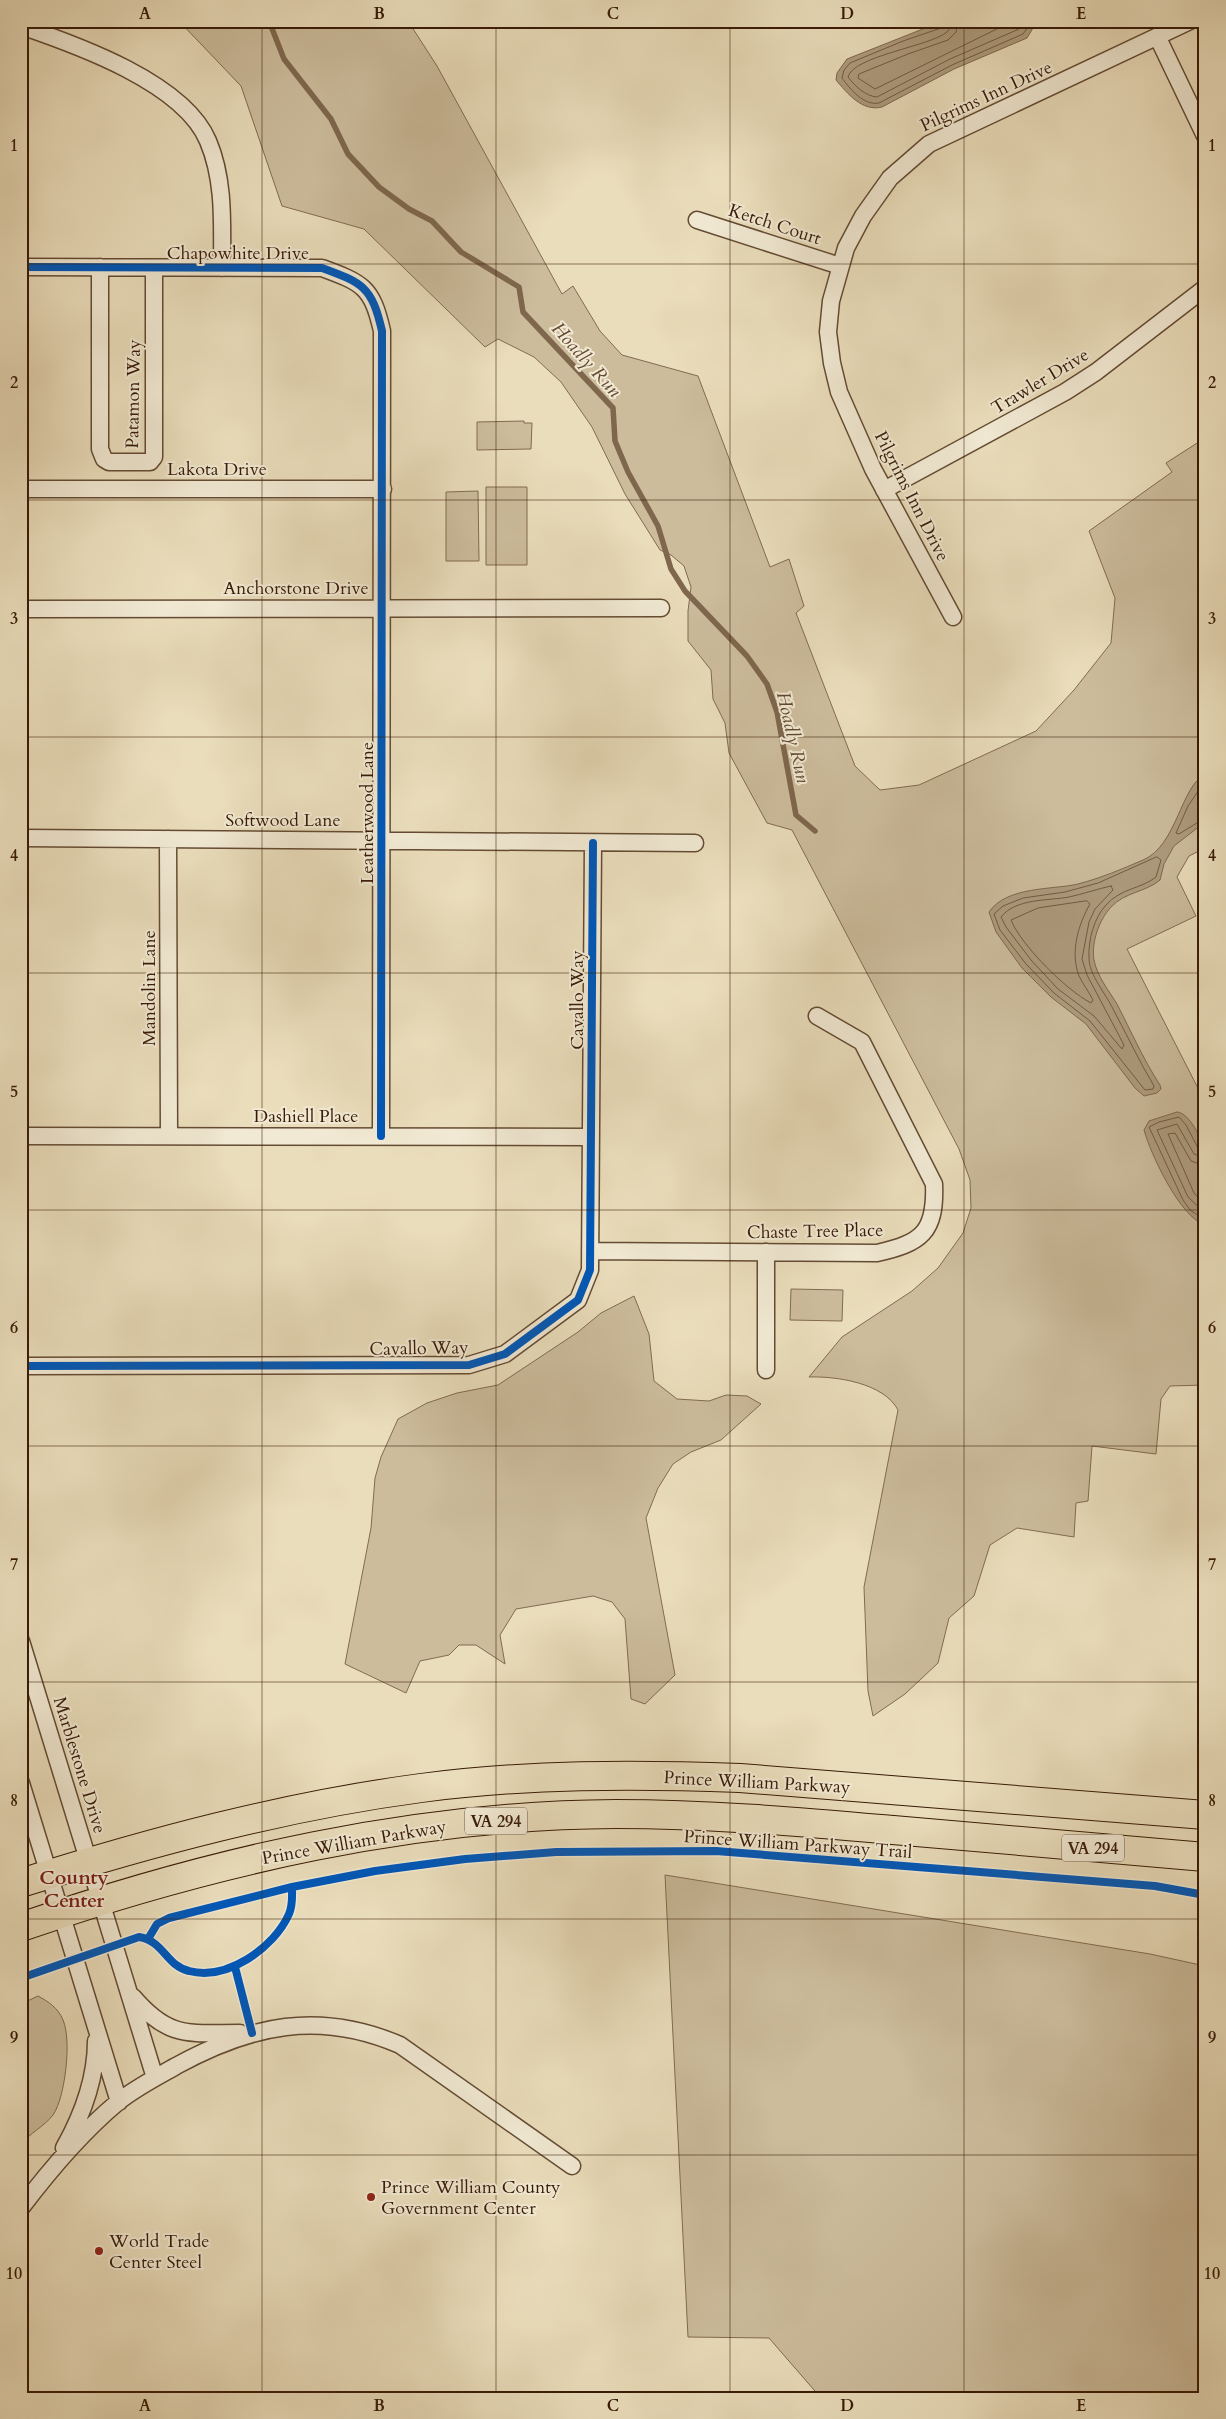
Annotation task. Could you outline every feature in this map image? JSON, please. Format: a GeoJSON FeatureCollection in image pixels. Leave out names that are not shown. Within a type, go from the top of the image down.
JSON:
{"type":"FeatureCollection","features":[{"type":"Feature","properties":{"kind":"highway","name":"Prince William Parkway"},"geometry":{"type":"LineString","coordinates":[[21,1883],[88,1862],[202,1831],[365,1796],[465,1783],[562,1776],[740,1778],[1205,1815]]}},
{"type":"Feature","properties":{"kind":"highway","name":"Prince William Parkway"},"geometry":{"type":"LineString","coordinates":[[21,1927],[100,1901],[215,1869],[364,1837],[452,1825],[569,1816],[725,1816],[1205,1857]]}},
{"type":"Feature","properties":{"kind":"street","name":"Pilgrims Inn Drive"},"geometry":{"type":"LineString","coordinates":[[953,618],[884,490],[843,404],[832,362],[828,332],[829,316],[840,266],[850,239],[872,202],[890,178],[929,144],[1158,38],[1190,21]]}},
{"type":"Feature","properties":{"kind":"street"},"geometry":{"type":"LineString","coordinates":[[21,26],[61,40],[128,70],[184,107],[208,140],[222,194],[222,268]]}},
{"type":"Feature","properties":{"kind":"street"},"geometry":{"type":"LineString","coordinates":[[1158,38],[1205,136]]}},
{"type":"Feature","properties":{"kind":"street","name":"Ketch Court"},"geometry":{"type":"LineString","coordinates":[[697,220],[840,266]]}},
{"type":"Feature","properties":{"kind":"street","name":"Chapowhite Drive"},"geometry":{"type":"LineString","coordinates":[[21,267],[322,268],[350,278],[369,292],[378,312],[382,331],[383,489]]}},
{"type":"Feature","properties":{"kind":"street","name":"Patamon Way"},"geometry":{"type":"LineString","coordinates":[[100,267],[100,449],[104,459],[108,462],[150,462],[154,456],[154,268]]}},
{"type":"Feature","properties":{"kind":"street","name":"Trawler Drive"},"geometry":{"type":"LineString","coordinates":[[884,490],[1065,392],[1096,372],[1205,288]]}},
{"type":"Feature","properties":{"kind":"street","name":"Lakota Drive"},"geometry":{"type":"LineString","coordinates":[[21,489],[383,489]]}},
{"type":"Feature","properties":{"kind":"street","name":"Leatherwood Lane"},"geometry":{"type":"LineString","coordinates":[[381,1136],[383,489]]}},
{"type":"Feature","properties":{"kind":"street","name":"Anchorstone Drive"},"geometry":{"type":"LineString","coordinates":[[21,609],[661,608]]}},
{"type":"Feature","properties":{"kind":"street","name":"Softwood Lane"},"geometry":{"type":"LineString","coordinates":[[21,838],[694,843]]}},
{"type":"Feature","properties":{"kind":"street","name":"Mandolin Lane"},"geometry":{"type":"LineString","coordinates":[[168,839],[169,1136]]}},
{"type":"Feature","properties":{"kind":"street","name":"Cavallo Way"},"geometry":{"type":"LineString","coordinates":[[21,1366],[469,1364],[505,1354],[578,1300],[590,1270],[593,842]]}},
{"type":"Feature","properties":{"kind":"street","name":"Chaste Tree Place"},"geometry":{"type":"LineString","coordinates":[[590,1251],[877,1253],[904,1246],[920,1237],[928,1226],[935,1204],[934,1184],[862,1042],[817,1016]]}},
{"type":"Feature","properties":{"kind":"street","name":"Dashiell Place"},"geometry":{"type":"LineString","coordinates":[[21,1136],[591,1137]]}},
{"type":"Feature","properties":{"kind":"street"},"geometry":{"type":"LineString","coordinates":[[766,1252],[766,1370]]}},
{"type":"Feature","properties":{"kind":"street","name":"Marblestone Drive"},"geometry":{"type":"LineString","coordinates":[[21,1641],[155,2078]]}},
{"type":"Feature","properties":{"kind":"street"},"geometry":{"type":"LineString","coordinates":[[21,1783],[119,2102]]}},
{"type":"Feature","properties":{"kind":"street"},"geometry":{"type":"LineString","coordinates":[[128,1992],[152,2018],[172,2029],[190,2033],[252,2033]]}},
{"type":"Feature","properties":{"kind":"street"},"geometry":{"type":"LineString","coordinates":[[52,2169],[73,2131],[88,2094],[96,2056],[92,2016]]}},
{"type":"Feature","properties":{"kind":"street"},"geometry":{"type":"LineString","coordinates":[[21,2208],[52,2169],[119,2102],[155,2078],[210,2049],[252,2033],[283,2026],[322,2025],[348,2028],[379,2036],[400,2045],[572,2166]]}},
{"type":"Feature","properties":{"kind":"shaded area"},"geometry":{"type":"Polygon","coordinates":[[[179,21],[408,21],[437,66],[562,294],[573,286],[600,331],[622,355],[698,376],[770,567],[789,559],[804,606],[796,613],[855,766],[880,790],[919,785],[1036,731],[1074,690],[1111,643],[1115,598],[1089,531],[1172,472],[1166,463],[1205,438],[1205,848],[1189,856],[1177,877],[1196,916],[1127,949],[1205,1102],[1205,1385],[1170,1386],[1161,1399],[1156,1454],[1092,1446],[1088,1501],[1076,1503],[1074,1537],[1017,1528],[990,1545],[974,1596],[949,1618],[938,1663],[905,1694],[873,1716],[868,1691],[864,1587],[898,1410],[882,1393],[871,1387],[845,1380],[809,1377],[842,1337],[912,1291],[938,1268],[963,1233],[971,1208],[970,1180],[959,1149],[792,830],[767,823],[729,753],[725,723],[713,699],[711,670],[688,641],[688,611],[691,587],[684,566],[671,555],[660,550],[625,494],[592,427],[561,382],[534,357],[498,339],[485,347],[364,229],[282,206],[241,86],[179,21]]]}},
{"type":"Feature","properties":{"kind":"shaded area"},"geometry":{"type":"Polygon","coordinates":[[[524,421],[524,423],[532,423],[531,449],[477,450],[477,422],[524,421]]]}},
{"type":"Feature","properties":{"kind":"shaded area"},"geometry":{"type":"Polygon","coordinates":[[[486,487],[527,487],[527,565],[486,565],[486,487]]]}},
{"type":"Feature","properties":{"kind":"shaded area"},"geometry":{"type":"Polygon","coordinates":[[[478,491],[479,561],[446,561],[446,492],[478,491]]]}},
{"type":"Feature","properties":{"kind":"shaded area"},"geometry":{"type":"Polygon","coordinates":[[[791,1289],[843,1290],[842,1321],[790,1320],[791,1289]]]}},
{"type":"Feature","properties":{"kind":"shaded area"},"geometry":{"type":"Polygon","coordinates":[[[634,1296],[649,1334],[654,1381],[677,1399],[709,1401],[726,1395],[747,1396],[761,1404],[721,1440],[691,1452],[673,1464],[658,1488],[646,1518],[675,1675],[645,1704],[631,1699],[625,1619],[612,1602],[593,1596],[516,1609],[500,1635],[505,1664],[476,1645],[459,1645],[449,1655],[420,1661],[406,1693],[345,1664],[371,1528],[375,1478],[381,1457],[398,1419],[427,1403],[457,1393],[498,1385],[578,1332],[601,1313],[634,1296]]]}},
{"type":"Feature","properties":{"kind":"shaded area"},"geometry":{"type":"Polygon","coordinates":[[[665,1875],[1150,1954],[1205,1966],[1205,2398],[821,2398],[769,2338],[688,2337],[665,1875]]]}},
{"type":"Feature","properties":{"kind":"shaded area"},"geometry":{"type":"Polygon","coordinates":[[[38,1996],[53,2006],[63,2020],[67,2041],[66,2069],[61,2096],[53,2115],[21,2145],[21,2004],[38,1996]]]}},
{"type":"Feature","properties":{"kind":"water"},"geometry":{"type":"Polygon","coordinates":[[[943,21],[1031,21],[1033,28],[1027,38],[954,69],[882,107],[868,107],[862,104],[850,96],[836,80],[837,73],[847,59],[943,21]]]}},
{"type":"Feature","properties":{"kind":"water"},"geometry":{"type":"Polygon","coordinates":[[[1205,775],[1205,822],[1174,846],[1164,864],[1160,880],[1123,898],[1111,907],[1103,918],[1095,939],[1093,953],[1098,972],[1160,1085],[1161,1089],[1157,1093],[1144,1096],[1135,1088],[1086,1024],[1051,997],[1022,968],[996,932],[989,912],[997,904],[1018,893],[1078,884],[1143,860],[1154,853],[1164,842],[1190,791],[1197,781],[1205,775]]]}},
{"type":"Feature","properties":{"kind":"water"},"geometry":{"type":"Polygon","coordinates":[[[1177,1112],[1191,1122],[1205,1151],[1205,1225],[1195,1220],[1168,1184],[1153,1154],[1144,1130],[1149,1121],[1177,1112]]]}},
{"type":"Feature","properties":{"kind":"waterway","name":"Hoadly Run"},"geometry":{"type":"LineString","coordinates":[[269,21],[284,59],[331,119],[348,154],[379,187],[409,209],[432,221],[461,252],[519,287],[523,312],[613,408],[615,441],[628,472],[658,526],[671,569],[685,591],[747,656],[767,684],[777,712],[796,815],[815,831]]}},
{"type":"Feature","properties":{"kind":"cycle path"},"geometry":{"type":"LineString","coordinates":[[21,267],[322,268],[356,283],[364,289],[374,305],[382,331],[381,1136]]}},
{"type":"Feature","properties":{"kind":"cycle path"},"geometry":{"type":"LineString","coordinates":[[21,1366],[469,1365],[505,1354],[578,1300],[590,1270],[593,843]]}},
{"type":"Feature","properties":{"kind":"cycle path","name":"Prince William Parkway Trail"},"geometry":{"type":"LineString","coordinates":[[148,1939],[157,1924],[169,1918],[292,1887],[375,1871],[465,1859],[556,1852],[716,1851],[1155,1886],[1205,1895]]}},
{"type":"Feature","properties":{"kind":"cycle path"},"geometry":{"type":"LineString","coordinates":[[21,1978],[139,1937],[154,1943],[181,1968],[204,1973],[219,1971],[248,1959],[272,1939],[282,1927],[289,1914],[292,1887]]}},
{"type":"Feature","properties":{"kind":"cycle path"},"geometry":{"type":"LineString","coordinates":[[235,1967],[252,2033]]}},
{"type":"Feature","properties":{"kind":"place","name":"Prince William County Government Center"},"geometry":{"type":"Point","coordinates":[371,2197]}},
{"type":"Feature","properties":{"kind":"place","name":"World Trade Center Steel"},"geometry":{"type":"Point","coordinates":[99,2251]}},
{"type":"Feature","properties":{"kind":"district","name":"County Center"},"geometry":{"type":"Point","coordinates":[74,1888]}}]}
